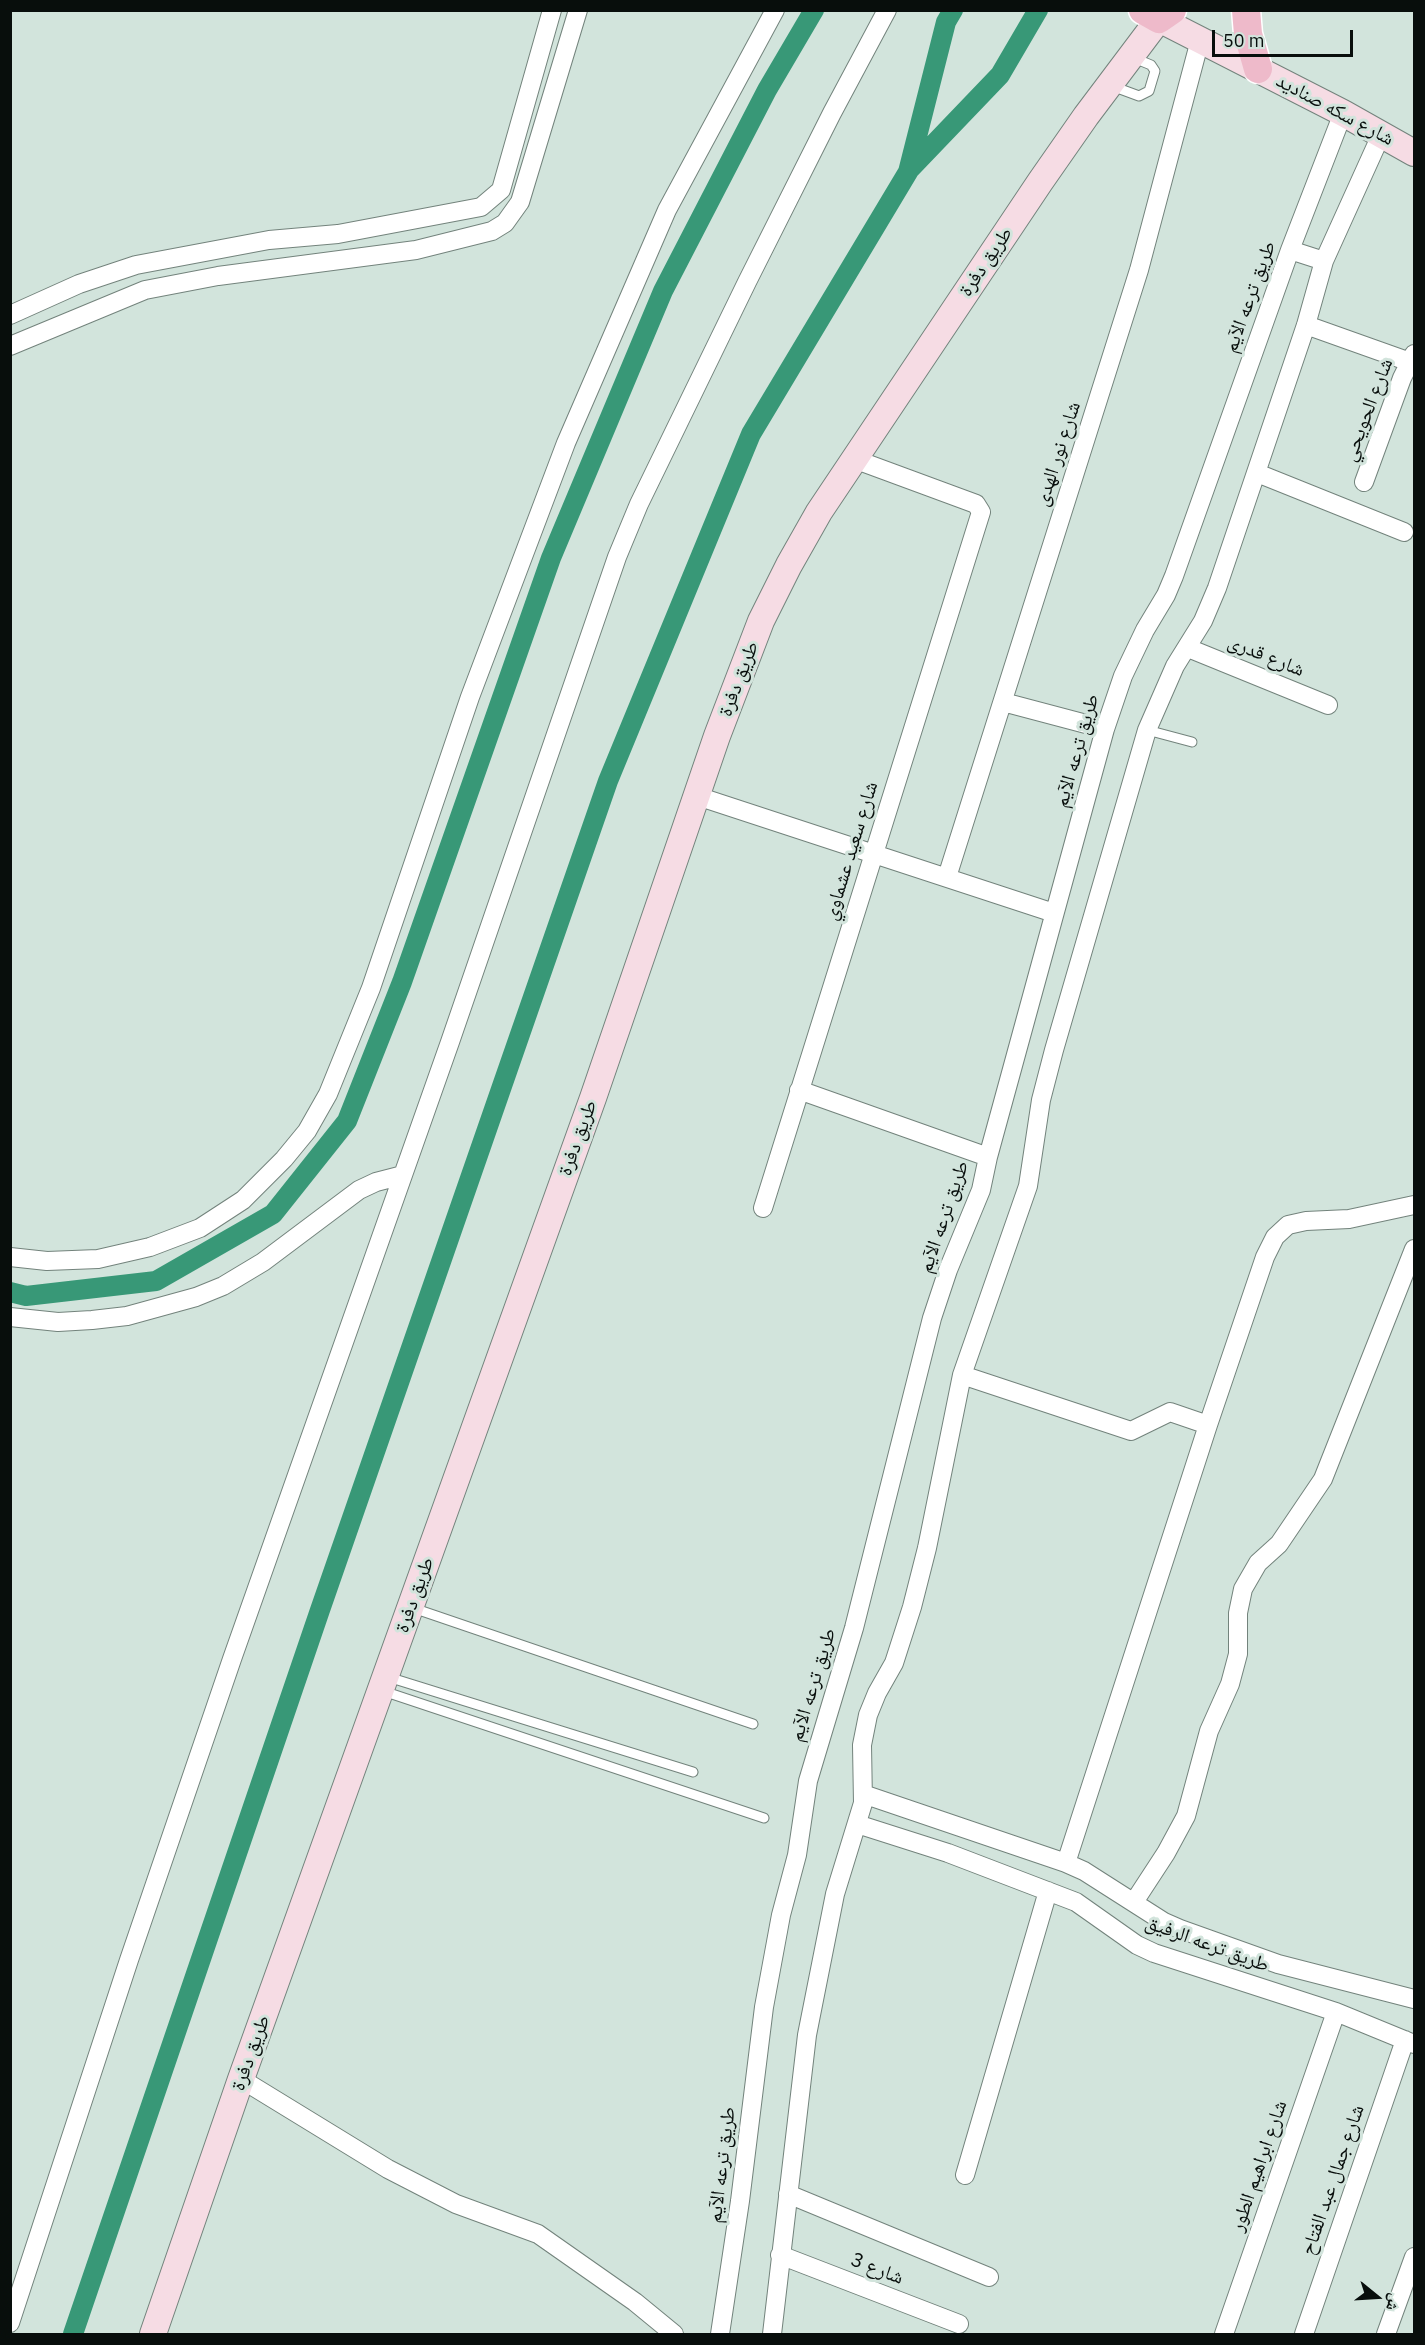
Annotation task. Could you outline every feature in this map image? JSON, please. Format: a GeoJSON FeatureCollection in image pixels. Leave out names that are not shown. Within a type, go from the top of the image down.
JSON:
{"type":"FeatureCollection","features":[{"type":"Feature","properties":{"kind":"main road"},"geometry":{"type":"LineString","coordinates":[[1246,10],[1248,34],[1258,69]]}},
{"type":"Feature","properties":{"kind":"main road","name":"شارع سكه صناديد"},"geometry":{"type":"LineString","coordinates":[[1158,14],[1200,40],[1343,113],[1414,153]]}},
{"type":"Feature","properties":{"kind":"main road","name":"طريق دفرة"},"geometry":{"type":"LineString","coordinates":[[153,2334],[241,2079],[589,1109],[724,716],[762,621],[789,565],[819,512],[1040,182],[1131,57],[1158,14]]}},
{"type":"Feature","properties":{"kind":"street"},"geometry":{"type":"LineString","coordinates":[[10,315],[79,284],[136,265],[269,240],[338,234],[481,207],[501,190],[552,10]]}},
{"type":"Feature","properties":{"kind":"street"},"geometry":{"type":"LineString","coordinates":[[10,346],[145,290],[218,276],[416,250],[492,231],[505,223],[520,202],[578,10]]}},
{"type":"Feature","properties":{"kind":"street"},"geometry":{"type":"LineString","coordinates":[[10,1257],[47,1261],[98,1259],[150,1247],[200,1228],[243,1200],[284,1160],[307,1131],[328,1094],[371,988],[470,697],[566,443],[667,210],[775,10]]}},
{"type":"Feature","properties":{"kind":"street"},"geometry":{"type":"LineString","coordinates":[[10,2322],[144,1916],[617,557],[639,504],[747,282],[887,10]]}},
{"type":"Feature","properties":{"kind":"street","name":"شارع نور الهدى"},"geometry":{"type":"LineString","coordinates":[[947,877],[1139,270],[1200,40]]}},
{"type":"Feature","properties":{"kind":"street","name":"طريق ترعه الآيم"},"geometry":{"type":"LineString","coordinates":[[720,2334],[732,2264],[764,2007],[781,1915],[797,1855],[808,1781],[854,1628],[932,1318],[948,1270],[981,1190],[1054,913],[1105,729],[1123,676],[1174,576],[1290,250],[1343,113]]}},
{"type":"Feature","properties":{"kind":"street"},"geometry":{"type":"LineString","coordinates":[[774,2334],[780,2255],[807,2035],[835,1894],[863,1803],[861,1764],[865,1731],[877,1693],[894,1663],[912,1607],[927,1548],[962,1375],[1028,1186],[1041,1100],[1056,1041],[1147,730],[1175,666],[1203,621],[1217,588],[1306,325],[1324,261],[1381,135]]}},
{"type":"Feature","properties":{"kind":"street"},"geometry":{"type":"LineString","coordinates":[[1290,250],[1324,261]]}},
{"type":"Feature","properties":{"kind":"street"},"geometry":{"type":"LineString","coordinates":[[1306,325],[1412,358]]}},
{"type":"Feature","properties":{"kind":"street","name":"شارع الحويحي"},"geometry":{"type":"LineString","coordinates":[[1364,482],[1402,378],[1412,358]]}},
{"type":"Feature","properties":{"kind":"street","name":"شارع سعيد عشماوي"},"geometry":{"type":"LineString","coordinates":[[763,1208],[981,512],[976,504],[854,459]]}},
{"type":"Feature","properties":{"kind":"street"},"geometry":{"type":"LineString","coordinates":[[1257,473],[1404,532]]}},
{"type":"Feature","properties":{"kind":"street","name":"شارع قدرى"},"geometry":{"type":"LineString","coordinates":[[1188,648],[1328,705]]}},
{"type":"Feature","properties":{"kind":"street"},"geometry":{"type":"LineString","coordinates":[[1003,702],[1105,729]]}},
{"type":"Feature","properties":{"kind":"street"},"geometry":{"type":"LineString","coordinates":[[697,796],[1054,913]]}},
{"type":"Feature","properties":{"kind":"street"},"geometry":{"type":"LineString","coordinates":[[800,1090],[988,1157]]}},
{"type":"Feature","properties":{"kind":"street"},"geometry":{"type":"LineString","coordinates":[[10,1317],[58,1322],[127,1316],[196,1297],[223,1286],[263,1262],[359,1190],[376,1182],[403,1175]]}},
{"type":"Feature","properties":{"kind":"street"},"geometry":{"type":"LineString","coordinates":[[1066,1863],[1208,1425],[1265,1257],[1275,1237],[1288,1225],[1306,1221],[1349,1219],[1414,1205]]}},
{"type":"Feature","properties":{"kind":"street"},"geometry":{"type":"LineString","coordinates":[[1134,1902],[1166,1853],[1186,1816],[1209,1731],[1230,1684],[1239,1654],[1238,1613],[1243,1589],[1258,1563],[1279,1544],[1323,1479],[1414,1249]]}},
{"type":"Feature","properties":{"kind":"street"},"geometry":{"type":"LineString","coordinates":[[962,1375],[1131,1431],[1170,1412],[1208,1425]]}},
{"type":"Feature","properties":{"kind":"street","name":"طريق ترعه الرفيق"},"geometry":{"type":"LineString","coordinates":[[863,1794],[1066,1863],[1084,1871],[1164,1922],[1180,1929],[1278,1964],[1414,2000]]}},
{"type":"Feature","properties":{"kind":"street","name":"طريق ترعه الرفيق"},"geometry":{"type":"LineString","coordinates":[[857,1824],[948,1853],[1076,1902],[1145,1950],[1336,2012],[1410,2042]]}},
{"type":"Feature","properties":{"kind":"street"},"geometry":{"type":"LineString","coordinates":[[965,2175],[1048,1891]]}},
{"type":"Feature","properties":{"kind":"street","name":"شارع ابراهيم الطور"},"geometry":{"type":"LineString","coordinates":[[1224,2334],[1336,2012]]}},
{"type":"Feature","properties":{"kind":"street","name":"شارع جمال عبد الفتاح"},"geometry":{"type":"LineString","coordinates":[[1304,2334],[1410,2042]]}},
{"type":"Feature","properties":{"kind":"street"},"geometry":{"type":"LineString","coordinates":[[241,2079],[388,2169],[456,2204],[538,2234],[635,2302],[674,2334]]}},
{"type":"Feature","properties":{"kind":"street"},"geometry":{"type":"LineString","coordinates":[[788,2194],[989,2277]]}},
{"type":"Feature","properties":{"kind":"street","name":"شارع 3"},"geometry":{"type":"LineString","coordinates":[[780,2255],[959,2324]]}},
{"type":"Feature","properties":{"kind":"street"},"geometry":{"type":"LineString","coordinates":[[1386,2334],[1414,2257]]}},
{"type":"Feature","properties":{"kind":"lane"},"geometry":{"type":"LineString","coordinates":[[1109,85],[1139,96],[1149,91],[1155,75],[1153,67],[1131,57]]}},
{"type":"Feature","properties":{"kind":"lane"},"geometry":{"type":"LineString","coordinates":[[1147,730],[1192,742]]}},
{"type":"Feature","properties":{"kind":"lane"},"geometry":{"type":"LineString","coordinates":[[410,1607],[753,1724]]}},
{"type":"Feature","properties":{"kind":"lane"},"geometry":{"type":"LineString","coordinates":[[383,1683],[693,1772]]}},
{"type":"Feature","properties":{"kind":"lane"},"geometry":{"type":"LineString","coordinates":[[383,1683],[764,1818]]}},
{"type":"Feature","properties":{"kind":"waterway"},"geometry":{"type":"LineString","coordinates":[[10,1292],[26,1296],[156,1281],[273,1214],[347,1121],[402,982],[551,558],[663,291],[767,90],[814,10]]}},
{"type":"Feature","properties":{"kind":"waterway"},"geometry":{"type":"LineString","coordinates":[[73,2334],[320,1610],[608,781],[751,434],[908,172],[946,22],[953,10]]}},
{"type":"Feature","properties":{"kind":"waterway"},"geometry":{"type":"LineString","coordinates":[[909,170],[1000,75],[1038,10]]}}]}
